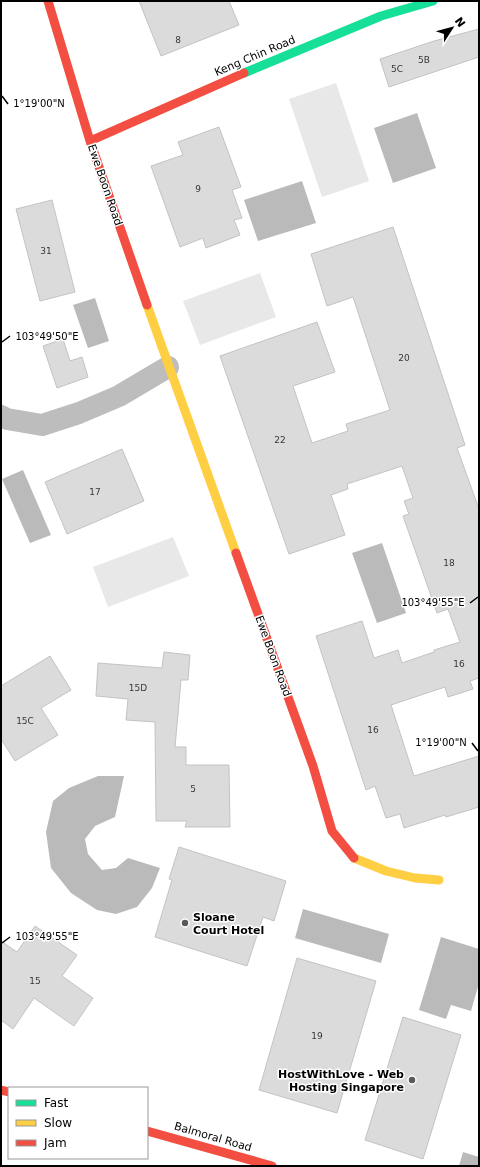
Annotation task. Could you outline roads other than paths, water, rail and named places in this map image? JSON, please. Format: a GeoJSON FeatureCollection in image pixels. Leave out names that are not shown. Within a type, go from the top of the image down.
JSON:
{"type":"FeatureCollection","features":[{"type":"Feature","properties":{"kind":"street","name":"Ewe Boon Road"},"geometry":{"type":"LineString","coordinates":[[48,1],[90,141],[168,367],[313,766],[332,831],[354,858],[386,871],[415,878],[439,880]]}},
{"type":"Feature","properties":{"kind":"street","name":"Keng Chin Road"},"geometry":{"type":"LineString","coordinates":[[90,141],[381,16],[433,1]]}},
{"type":"Feature","properties":{"kind":"street"},"geometry":{"type":"LineString","coordinates":[[1,416],[7,419],[42,425],[79,413],[119,396],[168,367]]}},
{"type":"Feature","properties":{"kind":"street","name":"Balmoral Road"},"geometry":{"type":"LineString","coordinates":[[148,1131],[272,1166]]}},
{"type":"Feature","properties":{"kind":"place","name":"Sloane Court Hotel"},"geometry":{"type":"Point","coordinates":[185,923]}},
{"type":"Feature","properties":{"kind":"place","name":"HostWithLove - Web Hosting Singapore"},"geometry":{"type":"Point","coordinates":[412,1080]}}]}
